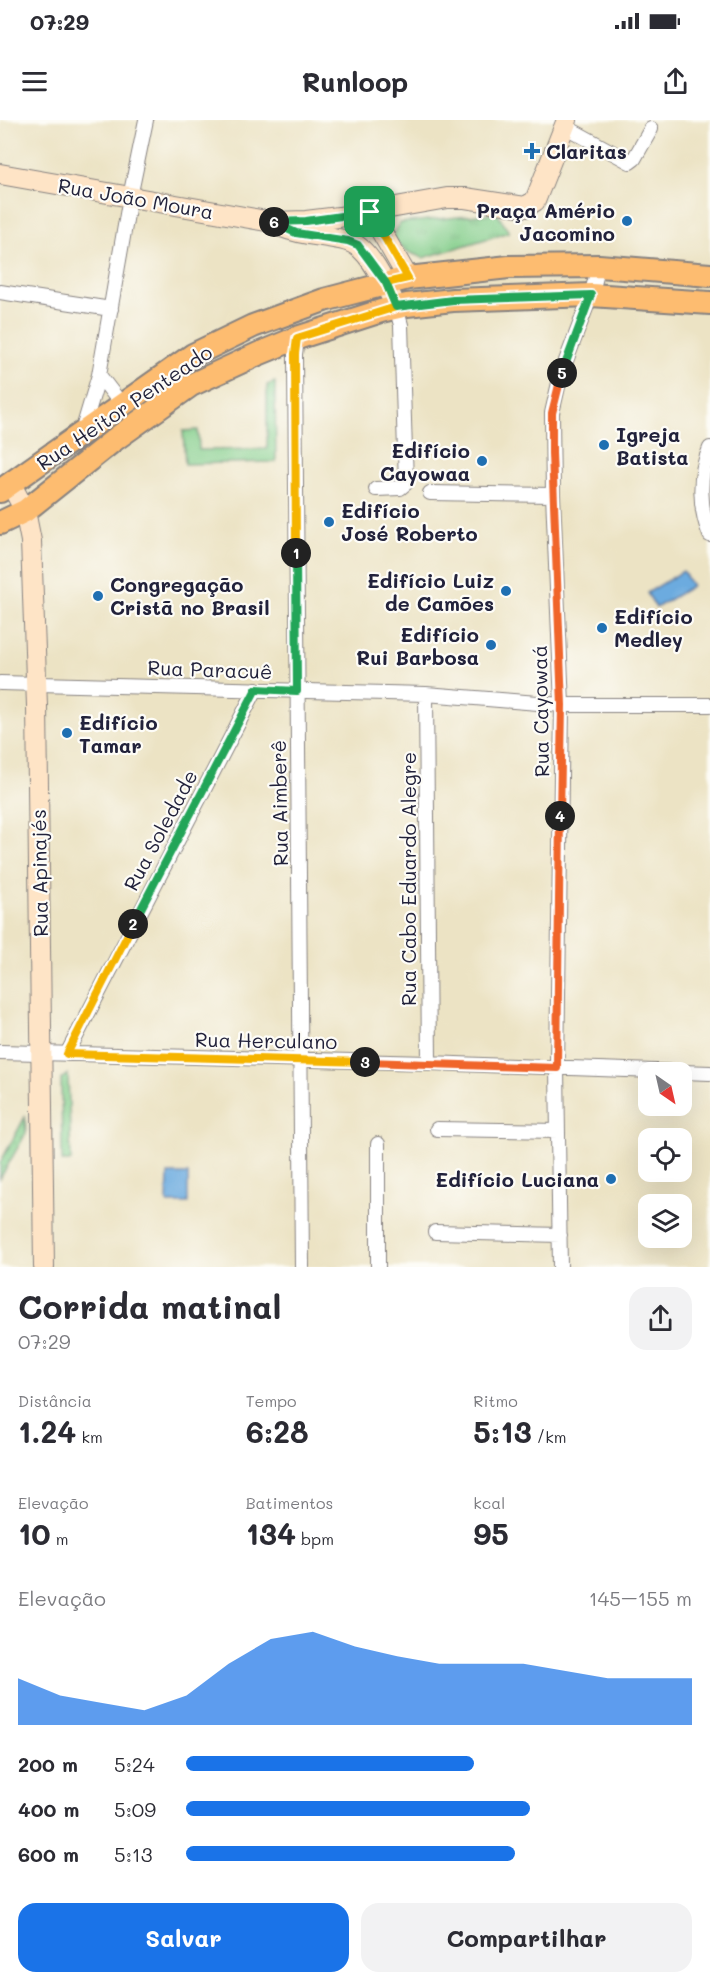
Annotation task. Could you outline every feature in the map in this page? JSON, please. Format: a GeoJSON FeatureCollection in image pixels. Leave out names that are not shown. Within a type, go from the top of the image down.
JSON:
{"type":"FeatureCollection","features":[{"type":"Feature","properties":{"kind":"main road","name":"Rua Heitor Penteado"},"geometry":{"type":"LineString","coordinates":[[5,488],[193,355],[253,326],[324,300],[408,278],[509,267],[599,266],[710,275]]}},
{"type":"Feature","properties":{"kind":"main road","name":"Rua Heitor Penteado"},"geometry":{"type":"LineString","coordinates":[[0,524],[25,511],[114,440],[191,386],[223,369],[297,338],[396,307],[453,300],[591,295],[710,303]]}},
{"type":"Feature","properties":{"kind":"main road"},"geometry":{"type":"LineString","coordinates":[[114,440],[126,423],[126,414],[122,405]]}},
{"type":"Feature","properties":{"kind":"main road"},"geometry":{"type":"LineString","coordinates":[[25,511],[23,496],[25,492],[61,464],[77,437]]}},
{"type":"Feature","properties":{"kind":"street"},"geometry":{"type":"LineString","coordinates":[[77,437],[99,375],[146,120]]}},
{"type":"Feature","properties":{"kind":"street"},"geometry":{"type":"LineString","coordinates":[[565,123],[630,162],[651,129]]}},
{"type":"Feature","properties":{"kind":"street","name":"Rua João Moura"},"geometry":{"type":"LineString","coordinates":[[0,174],[272,222],[306,221],[447,198],[465,198],[517,207],[531,205],[538,195],[565,123]]}},
{"type":"Feature","properties":{"kind":"street"},"geometry":{"type":"LineString","coordinates":[[370,212],[408,278]]}},
{"type":"Feature","properties":{"kind":"street","name":"Rua João Moura"},"geometry":{"type":"LineString","coordinates":[[272,222],[296,233],[348,241],[358,245],[386,283],[396,307]]}},
{"type":"Feature","properties":{"kind":"street","name":"Rua Cayowaá"},"geometry":{"type":"LineString","coordinates":[[560,1267],[557,1068],[562,705],[553,495],[552,413],[556,392],[599,266]]}},
{"type":"Feature","properties":{"kind":"street"},"geometry":{"type":"LineString","coordinates":[[0,292],[111,309]]}},
{"type":"Feature","properties":{"kind":"street"},"geometry":{"type":"LineString","coordinates":[[376,489],[400,488],[406,483],[401,325],[396,307]]}},
{"type":"Feature","properties":{"kind":"street","name":"Rua Aimberê"},"geometry":{"type":"LineString","coordinates":[[297,338],[295,365],[302,1267]]}},
{"type":"Feature","properties":{"kind":"street"},"geometry":{"type":"LineString","coordinates":[[99,375],[122,405]]}},
{"type":"Feature","properties":{"kind":"street"},"geometry":{"type":"LineString","coordinates":[[710,448],[705,458],[701,507],[710,535]]}},
{"type":"Feature","properties":{"kind":"street","name":"Rua Apinajés"},"geometry":{"type":"LineString","coordinates":[[5,488],[25,511],[31,541],[36,684],[44,1267]]}},
{"type":"Feature","properties":{"kind":"street"},"geometry":{"type":"LineString","coordinates":[[430,493],[553,495]]}},
{"type":"Feature","properties":{"kind":"street","name":"Rua Paracuê"},"geometry":{"type":"LineString","coordinates":[[0,683],[426,694],[562,705],[710,705]]}},
{"type":"Feature","properties":{"kind":"street","name":"Rua Soledade"},"geometry":{"type":"LineString","coordinates":[[67,1054],[256,689]]}},
{"type":"Feature","properties":{"kind":"street","name":"Rua Cabo Eduardo Alegre"},"geometry":{"type":"LineString","coordinates":[[426,694],[429,1063]]}},
{"type":"Feature","properties":{"kind":"street","name":"Rua Herculano"},"geometry":{"type":"LineString","coordinates":[[0,1052],[710,1073]]}},
{"type":"Feature","properties":{"kind":"street"},"geometry":{"type":"LineString","coordinates":[[437,1129],[558,1131]]}},
{"type":"Feature","properties":{"kind":"street"},"geometry":{"type":"LineString","coordinates":[[378,1144],[378,1267]]}},
{"type":"Feature","properties":{"kind":"street"},"geometry":{"type":"LineString","coordinates":[[435,1232],[560,1235]]}},
{"type":"Feature","properties":{"kind":"green space"},"geometry":{"type":"Polygon","coordinates":[[[497,213],[509,232],[423,258],[406,251],[392,237],[400,223],[497,213]]]}},
{"type":"Feature","properties":{"kind":"green space"},"geometry":{"type":"Polygon","coordinates":[[[275,382],[276,462],[185,464],[183,431],[198,430],[199,450],[267,449],[267,385],[275,382]]]}},
{"type":"Feature","properties":{"kind":"green space"},"geometry":{"type":"Polygon","coordinates":[[[68,1074],[71,1161],[62,1161],[61,1079],[68,1074]]]}},
{"type":"Feature","properties":{"kind":"green space"},"geometry":{"type":"Polygon","coordinates":[[[25,1117],[26,1133],[0,1179],[0,1163],[25,1117]]]}},
{"type":"Feature","properties":{"kind":"water"},"geometry":{"type":"Polygon","coordinates":[[[683,571],[692,586],[656,608],[647,593],[683,571]]]}},
{"type":"Feature","properties":{"kind":"water"},"geometry":{"type":"Polygon","coordinates":[[[168,1174],[188,1174],[188,1203],[167,1203],[168,1174]]]}},
{"type":"Feature","properties":{"kind":"place","name":"Claritas"},"geometry":{"type":"Point","coordinates":[532,151]}},
{"type":"Feature","properties":{"kind":"place","name":"Praça Amério Jacomino"},"geometry":{"type":"Point","coordinates":[627,221]}},
{"type":"Feature","properties":{"kind":"place","name":"Igreja Batista"},"geometry":{"type":"Point","coordinates":[604,445]}},
{"type":"Feature","properties":{"kind":"place","name":"Edifício Cayowaa"},"geometry":{"type":"Point","coordinates":[482,461]}},
{"type":"Feature","properties":{"kind":"place","name":"Edifício José Roberto"},"geometry":{"type":"Point","coordinates":[329,522]}},
{"type":"Feature","properties":{"kind":"place","name":"Edifício Luiz de Camões"},"geometry":{"type":"Point","coordinates":[506,591]}},
{"type":"Feature","properties":{"kind":"place","name":"Congregação Cristã no Brasil"},"geometry":{"type":"Point","coordinates":[98,596]}},
{"type":"Feature","properties":{"kind":"place","name":"Edifício Medley"},"geometry":{"type":"Point","coordinates":[602,628]}},
{"type":"Feature","properties":{"kind":"place","name":"Edifício Rui Barbosa"},"geometry":{"type":"Point","coordinates":[491,645]}},
{"type":"Feature","properties":{"kind":"place","name":"Edifício Tamar"},"geometry":{"type":"Point","coordinates":[67,733]}},
{"type":"Feature","properties":{"kind":"place","name":"Edifício Luciana"},"geometry":{"type":"Point","coordinates":[611,1179]}},
{"type":"Feature","properties":{"kind":"route"},"geometry":{"type":"LineString","coordinates":[[370,212],[306,221],[272,222],[296,233],[348,241],[358,245],[386,283],[396,307],[453,300],[591,295],[561,374],[552,413],[553,495],[562,705],[557,1068],[67,1054],[83,1019],[256,689],[297,691],[295,354],[297,338],[396,307],[386,283],[408,278],[370,212]]}}]}
